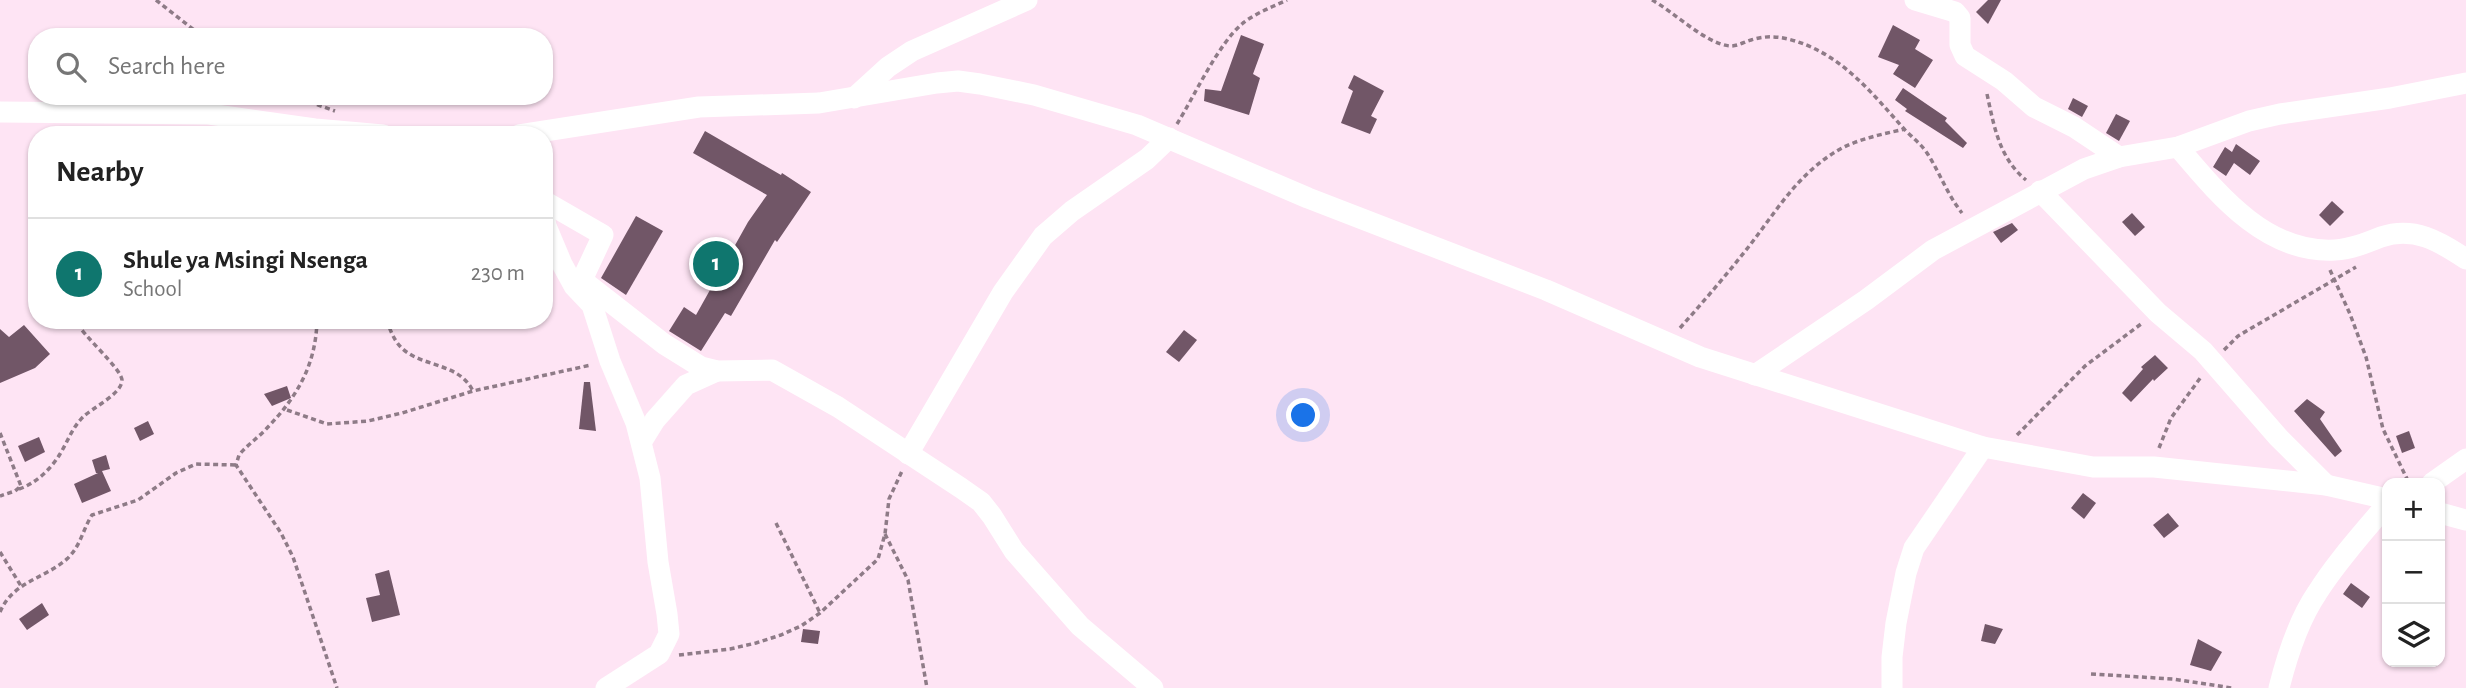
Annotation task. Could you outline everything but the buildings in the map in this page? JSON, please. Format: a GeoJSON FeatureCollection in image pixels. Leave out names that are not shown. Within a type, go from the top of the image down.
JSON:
{"type":"FeatureCollection","features":[{"type":"Feature","properties":{"kind":"street"},"geometry":{"type":"LineString","coordinates":[[853,99],[888,67],[912,51],[1027,0]]}},
{"type":"Feature","properties":{"kind":"street"},"geometry":{"type":"LineString","coordinates":[[1915,0],[1955,12],[1960,18],[1959,36],[1965,56],[2004,81],[2034,107],[2074,127],[2119,157]]}},
{"type":"Feature","properties":{"kind":"street"},"geometry":{"type":"LineString","coordinates":[[553,130],[699,107],[819,103],[853,99],[958,81],[1034,94],[1107,115],[1169,138],[1308,198],[1546,290],[1700,357],[1993,449],[2093,467],[2154,467],[2326,485],[2382,500]]}},
{"type":"Feature","properties":{"kind":"street"},"geometry":{"type":"LineString","coordinates":[[1755,375],[1945,243],[2084,169],[2119,157],[2178,147],[2249,121],[2280,114],[2466,83]]}},
{"type":"Feature","properties":{"kind":"street"},"geometry":{"type":"LineString","coordinates":[[0,112],[209,114],[294,126]]}},
{"type":"Feature","properties":{"kind":"street"},"geometry":{"type":"LineString","coordinates":[[908,454],[1003,292],[1042,236],[1072,211],[1147,159],[1169,138]]}},
{"type":"Feature","properties":{"kind":"street"},"geometry":{"type":"LineString","coordinates":[[2178,147],[2224,200],[2264,231],[2289,243],[2321,250],[2350,248],[2392,234],[2411,233],[2436,240],[2466,259]]}},
{"type":"Feature","properties":{"kind":"street"},"geometry":{"type":"LineString","coordinates":[[2040,191],[2158,313],[2215,362],[2278,437],[2326,485]]}},
{"type":"Feature","properties":{"kind":"street"},"geometry":{"type":"LineString","coordinates":[[553,206],[603,236],[582,280],[664,344],[701,367],[717,371],[772,370],[838,407],[981,502],[1014,551],[1080,626],[1153,688]]}},
{"type":"Feature","properties":{"kind":"street"},"geometry":{"type":"LineString","coordinates":[[553,243],[574,286],[592,305],[610,361],[642,441],[650,478],[658,562],[667,614],[668,635],[659,654],[606,688]]}},
{"type":"Feature","properties":{"kind":"street"},"geometry":{"type":"LineString","coordinates":[[642,441],[655,420],[686,385],[717,371]]}},
{"type":"Feature","properties":{"kind":"street"},"geometry":{"type":"LineString","coordinates":[[1892,688],[1896,624],[1914,548],[1993,449]]}},
{"type":"Feature","properties":{"kind":"street"},"geometry":{"type":"LineString","coordinates":[[2439,478],[2466,459]]}},
{"type":"Feature","properties":{"kind":"street"},"geometry":{"type":"LineString","coordinates":[[2278,688],[2302,621],[2315,595],[2382,507]]}},
{"type":"Feature","properties":{"kind":"street"},"geometry":{"type":"LineString","coordinates":[[2445,514],[2466,520]]}},
{"type":"Feature","properties":{"kind":"path"},"geometry":{"type":"LineString","coordinates":[[156,0],[192,28]]}},
{"type":"Feature","properties":{"kind":"path"},"geometry":{"type":"LineString","coordinates":[[1169,138],[1230,36],[1258,13],[1287,0]]}},
{"type":"Feature","properties":{"kind":"path"},"geometry":{"type":"LineString","coordinates":[[1652,0],[1700,32],[1727,46],[1772,36],[1789,39],[1839,62],[1869,89],[1929,156],[1946,190],[1974,228]]}},
{"type":"Feature","properties":{"kind":"path"},"geometry":{"type":"LineString","coordinates":[[1986,90],[2004,154],[2018,173],[2040,191]]}},
{"type":"Feature","properties":{"kind":"path"},"geometry":{"type":"LineString","coordinates":[[1667,342],[1750,245],[1779,204],[1829,155],[1857,142],[1905,129]]}},
{"type":"Feature","properties":{"kind":"path"},"geometry":{"type":"LineString","coordinates":[[2321,250],[2366,357],[2383,429],[2406,478]]}},
{"type":"Feature","properties":{"kind":"path"},"geometry":{"type":"LineString","coordinates":[[2154,467],[2164,430],[2171,418],[2190,390],[2238,336],[2335,280]]}},
{"type":"Feature","properties":{"kind":"path"},"geometry":{"type":"LineString","coordinates":[[1993,449],[2085,366],[2158,313]]}},
{"type":"Feature","properties":{"kind":"path"},"geometry":{"type":"LineString","coordinates":[[0,496],[27,486],[45,471],[60,454],[72,430],[121,386],[122,380],[118,371],[81,329]]}},
{"type":"Feature","properties":{"kind":"path"},"geometry":{"type":"LineString","coordinates":[[236,465],[239,455],[286,409],[298,391],[311,363],[316,329]]}},
{"type":"Feature","properties":{"kind":"path"},"geometry":{"type":"LineString","coordinates":[[391,329],[396,342],[405,351],[459,374],[473,391]]}},
{"type":"Feature","properties":{"kind":"path"},"geometry":{"type":"LineString","coordinates":[[286,409],[327,424],[345,424],[402,414],[473,391],[610,361]]}},
{"type":"Feature","properties":{"kind":"path"},"geometry":{"type":"LineString","coordinates":[[0,433],[20,481],[19,489]]}},
{"type":"Feature","properties":{"kind":"path"},"geometry":{"type":"LineString","coordinates":[[659,654],[697,653],[756,643],[791,631],[820,613],[878,559],[885,534],[889,499],[908,454]]}},
{"type":"Feature","properties":{"kind":"path"},"geometry":{"type":"LineString","coordinates":[[0,612],[9,595],[69,557],[76,549],[92,515],[138,500],[176,473],[197,464],[236,465]]}},
{"type":"Feature","properties":{"kind":"path"},"geometry":{"type":"LineString","coordinates":[[236,465],[281,533],[293,557],[337,688]]}},
{"type":"Feature","properties":{"kind":"path"},"geometry":{"type":"LineString","coordinates":[[776,523],[820,613]]}},
{"type":"Feature","properties":{"kind":"path"},"geometry":{"type":"LineString","coordinates":[[885,534],[908,580],[927,688]]}},
{"type":"Feature","properties":{"kind":"path"},"geometry":{"type":"LineString","coordinates":[[0,552],[21,586]]}},
{"type":"Feature","properties":{"kind":"path"},"geometry":{"type":"LineString","coordinates":[[2091,674],[2158,677],[2232,688]]}},
{"type":"Feature","properties":{"kind":"place","name":"Shule ya Msingi Nsenga"},"geometry":{"type":"Point","coordinates":[716,264]}}]}
